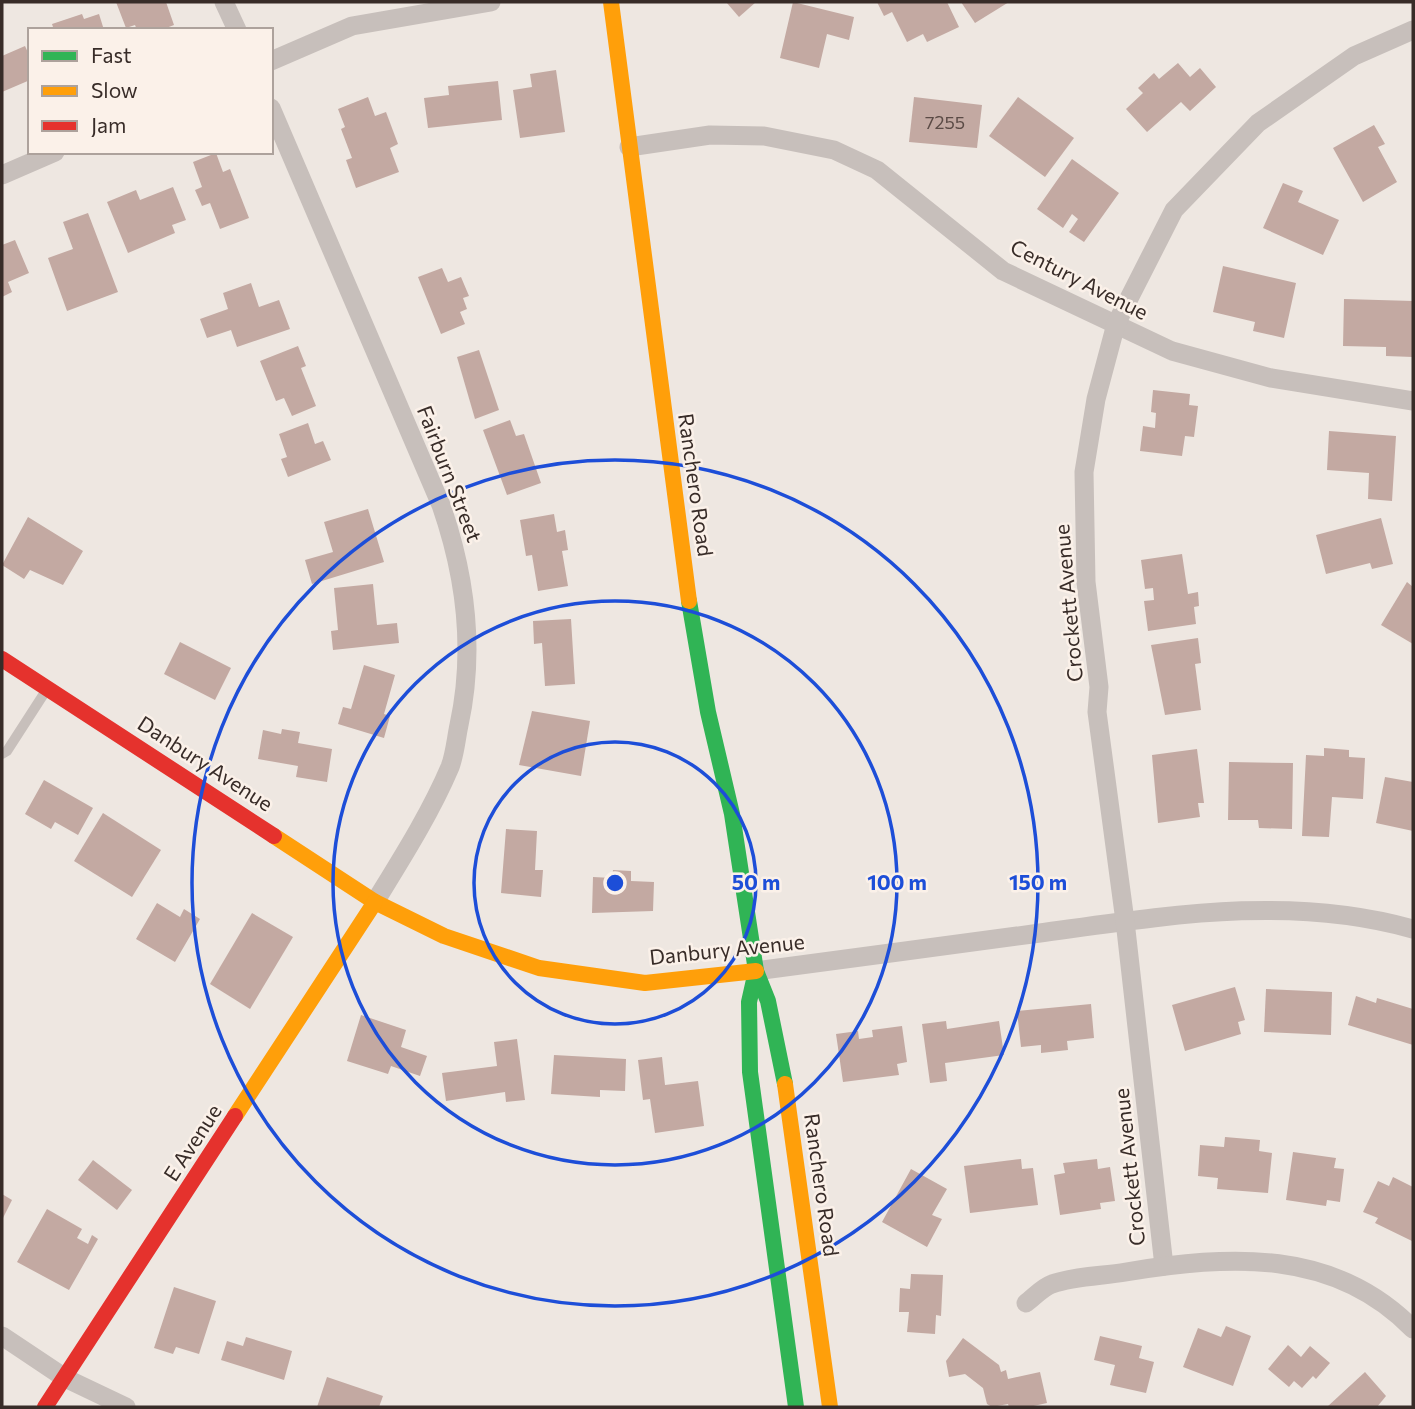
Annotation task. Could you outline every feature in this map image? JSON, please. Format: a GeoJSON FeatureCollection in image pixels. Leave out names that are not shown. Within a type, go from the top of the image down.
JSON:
{"type":"FeatureCollection","features":[{"type":"Feature","properties":{"kind":"main road","name":"Ranchero Road"},"geometry":{"type":"LineString","coordinates":[[611,2],[691,612],[708,712],[732,814],[756,971],[768,1000],[783,1068],[830,1407]]}},
{"type":"Feature","properties":{"kind":"main road","name":"Danbury Avenue"},"geometry":{"type":"LineString","coordinates":[[6,665],[48,689],[375,902],[444,936],[539,968],[645,983],[756,971]]}},
{"type":"Feature","properties":{"kind":"main road","name":"E Avenue"},"geometry":{"type":"LineString","coordinates":[[45,1407],[375,902]]}},
{"type":"Feature","properties":{"kind":"main road","name":"Ranchero Road"},"geometry":{"type":"LineString","coordinates":[[756,971],[749,1002],[750,1072],[796,1407]]}},
{"type":"Feature","properties":{"kind":"street"},"geometry":{"type":"LineString","coordinates":[[224,2],[236,28]]}},
{"type":"Feature","properties":{"kind":"street"},"geometry":{"type":"LineString","coordinates":[[273,60],[352,26],[491,2]]}},
{"type":"Feature","properties":{"kind":"street","name":"Crockett Avenue"},"geometry":{"type":"LineString","coordinates":[[1164,1266],[1125,921],[1097,712],[1099,687],[1086,582],[1084,472],[1088,435],[1116,324],[1174,211],[1258,123],[1354,56],[1413,30]]}},
{"type":"Feature","properties":{"kind":"street","name":"Fairburn Street"},"geometry":{"type":"LineString","coordinates":[[273,113],[441,505],[455,544],[463,584],[468,670],[451,764],[429,812],[375,902]]}},
{"type":"Feature","properties":{"kind":"street","name":"Century Avenue"},"geometry":{"type":"LineString","coordinates":[[629,147],[710,135],[764,136],[834,150],[877,170],[1003,271],[1172,352],[1259,374],[1413,401]]}},
{"type":"Feature","properties":{"kind":"street"},"geometry":{"type":"LineString","coordinates":[[2,175],[50,154]]}},
{"type":"Feature","properties":{"kind":"street","name":"Danbury Avenue"},"geometry":{"type":"LineString","coordinates":[[756,971],[1208,912],[1298,909],[1382,920],[1413,929]]}},
{"type":"Feature","properties":{"kind":"street"},"geometry":{"type":"LineString","coordinates":[[1026,1303],[1051,1284],[1164,1266],[1225,1259],[1289,1263],[1343,1282],[1381,1301],[1413,1329]]}},
{"type":"Feature","properties":{"kind":"street"},"geometry":{"type":"LineString","coordinates":[[2,1336],[65,1378],[126,1407]]}},
{"type":"Feature","properties":{"kind":"lane"},"geometry":{"type":"LineString","coordinates":[[2,754],[7,751],[48,689]]}},
{"type":"Feature","properties":{"kind":"building"},"geometry":{"type":"Polygon","coordinates":[[[116,2],[166,2],[174,25],[166,28],[136,28],[135,25],[126,28],[116,2]]]}},
{"type":"Feature","properties":{"kind":"building"},"geometry":{"type":"Polygon","coordinates":[[[726,2],[756,2],[739,17],[726,2]]]}},
{"type":"Feature","properties":{"kind":"building"},"geometry":{"type":"Polygon","coordinates":[[[793,2],[854,17],[849,40],[827,34],[819,68],[780,58],[793,2]]]}},
{"type":"Feature","properties":{"kind":"building"},"geometry":{"type":"Polygon","coordinates":[[[877,2],[947,2],[959,27],[927,42],[923,34],[907,42],[892,12],[884,16],[877,2]]]}},
{"type":"Feature","properties":{"kind":"building"},"geometry":{"type":"Polygon","coordinates":[[[961,2],[1009,2],[975,23],[961,2]]]}},
{"type":"Feature","properties":{"kind":"building"},"geometry":{"type":"Polygon","coordinates":[[[82,14],[84,19],[99,14],[103,28],[53,28],[52,24],[82,14]]]}},
{"type":"Feature","properties":{"kind":"building"},"geometry":{"type":"Polygon","coordinates":[[[25,46],[28,53],[28,81],[2,92],[2,56],[25,46]]]}},
{"type":"Feature","properties":{"kind":"building"},"geometry":{"type":"Polygon","coordinates":[[[1178,63],[1190,77],[1200,68],[1216,87],[1190,111],[1181,102],[1147,132],[1126,109],[1143,93],[1138,88],[1154,73],[1159,79],[1178,63]]]}},
{"type":"Feature","properties":{"kind":"building"},"geometry":{"type":"Polygon","coordinates":[[[556,70],[565,132],[520,138],[513,90],[532,87],[530,74],[556,70]]]}},
{"type":"Feature","properties":{"kind":"building"},"geometry":{"type":"Polygon","coordinates":[[[498,81],[502,120],[428,128],[424,98],[449,95],[448,86],[498,81]]]}},
{"type":"Feature","properties":{"kind":"building"},"geometry":{"type":"Polygon","coordinates":[[[368,97],[375,116],[386,112],[398,144],[390,148],[399,172],[356,188],[346,160],[352,158],[341,129],[345,127],[338,109],[368,97]]]}},
{"type":"Feature","properties":{"kind":"building"},"geometry":{"type":"Polygon","coordinates":[[[914,97],[982,105],[977,148],[909,142],[914,97]]]}},
{"type":"Feature","properties":{"kind":"building"},"geometry":{"type":"Polygon","coordinates":[[[1018,97],[1074,138],[1045,177],[989,136],[1018,97]]]}},
{"type":"Feature","properties":{"kind":"building"},"geometry":{"type":"Polygon","coordinates":[[[1374,125],[1385,144],[1378,147],[1397,182],[1363,202],[1333,148],[1374,125]]]}},
{"type":"Feature","properties":{"kind":"building"},"geometry":{"type":"Polygon","coordinates":[[[216,154],[223,172],[230,169],[249,218],[220,229],[210,203],[202,206],[195,190],[202,187],[193,162],[216,154]]]}},
{"type":"Feature","properties":{"kind":"building"},"geometry":{"type":"Polygon","coordinates":[[[1072,159],[1119,193],[1084,242],[1069,232],[1078,219],[1072,214],[1063,228],[1037,209],[1072,159]]]}},
{"type":"Feature","properties":{"kind":"building"},"geometry":{"type":"Polygon","coordinates":[[[1283,183],[1303,191],[1298,202],[1339,220],[1323,255],[1263,228],[1283,183]]]}},
{"type":"Feature","properties":{"kind":"building"},"geometry":{"type":"Polygon","coordinates":[[[173,187],[186,220],[172,225],[175,233],[128,253],[107,202],[136,190],[140,200],[173,187]]]}},
{"type":"Feature","properties":{"kind":"building"},"geometry":{"type":"Polygon","coordinates":[[[88,213],[118,292],[67,311],[48,258],[73,249],[63,222],[88,213]]]}},
{"type":"Feature","properties":{"kind":"building"},"geometry":{"type":"Polygon","coordinates":[[[15,240],[29,273],[8,282],[12,292],[2,297],[2,245],[15,240]]]}},
{"type":"Feature","properties":{"kind":"building"},"geometry":{"type":"Polygon","coordinates":[[[1223,266],[1296,283],[1284,338],[1253,331],[1255,322],[1213,312],[1223,266]]]}},
{"type":"Feature","properties":{"kind":"building"},"geometry":{"type":"Polygon","coordinates":[[[442,268],[448,282],[461,277],[469,296],[463,298],[467,309],[460,312],[465,324],[441,334],[418,277],[442,268]]]}},
{"type":"Feature","properties":{"kind":"building"},"geometry":{"type":"Polygon","coordinates":[[[251,283],[259,307],[279,300],[290,329],[237,347],[231,330],[207,338],[200,319],[228,309],[223,293],[251,283]]]}},
{"type":"Feature","properties":{"kind":"building"},"geometry":{"type":"Polygon","coordinates":[[[1344,299],[1413,301],[1413,357],[1386,356],[1386,347],[1343,346],[1344,299]]]}},
{"type":"Feature","properties":{"kind":"building"},"geometry":{"type":"Polygon","coordinates":[[[298,346],[306,366],[301,368],[316,406],[292,416],[284,398],[276,401],[260,361],[298,346]]]}},
{"type":"Feature","properties":{"kind":"building"},"geometry":{"type":"Polygon","coordinates":[[[479,350],[499,410],[475,419],[457,357],[479,350]]]}},
{"type":"Feature","properties":{"kind":"building"},"geometry":{"type":"Polygon","coordinates":[[[1153,390],[1190,394],[1189,405],[1198,406],[1194,437],[1185,436],[1182,456],[1140,451],[1143,426],[1155,428],[1156,413],[1151,412],[1153,390]]]}},
{"type":"Feature","properties":{"kind":"building"},"geometry":{"type":"Polygon","coordinates":[[[510,420],[516,436],[524,434],[541,483],[507,495],[483,430],[510,420]]]}},
{"type":"Feature","properties":{"kind":"building"},"geometry":{"type":"Polygon","coordinates":[[[308,423],[315,444],[323,441],[331,460],[288,477],[281,459],[287,457],[279,434],[308,423]]]}},
{"type":"Feature","properties":{"kind":"building"},"geometry":{"type":"Polygon","coordinates":[[[1329,431],[1396,436],[1392,501],[1368,499],[1369,473],[1327,470],[1329,431]]]}},
{"type":"Feature","properties":{"kind":"building"},"geometry":{"type":"Polygon","coordinates":[[[368,509],[384,562],[312,584],[305,560],[333,552],[324,522],[368,509]]]}},
{"type":"Feature","properties":{"kind":"building"},"geometry":{"type":"Polygon","coordinates":[[[554,514],[557,532],[565,530],[568,550],[562,551],[568,586],[538,591],[532,555],[526,556],[520,520],[554,514]]]}},
{"type":"Feature","properties":{"kind":"building"},"geometry":{"type":"Polygon","coordinates":[[[28,517],[83,551],[63,585],[30,570],[24,579],[2,565],[28,517]]]}},
{"type":"Feature","properties":{"kind":"building"},"geometry":{"type":"Polygon","coordinates":[[[1381,518],[1393,564],[1372,569],[1370,563],[1326,574],[1316,535],[1381,518]]]}},
{"type":"Feature","properties":{"kind":"building"},"geometry":{"type":"Polygon","coordinates":[[[1182,554],[1188,594],[1198,592],[1199,606],[1194,607],[1196,624],[1148,631],[1144,601],[1154,600],[1153,588],[1145,589],[1141,560],[1182,554]]]}},
{"type":"Feature","properties":{"kind":"building"},"geometry":{"type":"Polygon","coordinates":[[[1407,582],[1413,587],[1413,644],[1381,625],[1407,582]]]}},
{"type":"Feature","properties":{"kind":"building"},"geometry":{"type":"Polygon","coordinates":[[[373,584],[377,625],[397,623],[399,643],[333,650],[331,631],[338,630],[334,588],[373,584]]]}},
{"type":"Feature","properties":{"kind":"building"},"geometry":{"type":"Polygon","coordinates":[[[571,619],[575,684],[545,686],[542,643],[534,644],[533,621],[571,619]]]}},
{"type":"Feature","properties":{"kind":"building"},"geometry":{"type":"Polygon","coordinates":[[[1198,638],[1201,663],[1195,664],[1201,710],[1165,715],[1151,645],[1198,638]]]}},
{"type":"Feature","properties":{"kind":"building"},"geometry":{"type":"Polygon","coordinates":[[[180,642],[231,668],[215,700],[164,674],[180,642]]]}},
{"type":"Feature","properties":{"kind":"building"},"geometry":{"type":"Polygon","coordinates":[[[364,665],[395,675],[384,714],[390,716],[384,738],[338,724],[343,707],[351,709],[364,665]]]}},
{"type":"Feature","properties":{"kind":"building"},"geometry":{"type":"Polygon","coordinates":[[[532,711],[590,721],[581,776],[519,765],[532,711]]]}},
{"type":"Feature","properties":{"kind":"building"},"geometry":{"type":"Polygon","coordinates":[[[282,729],[300,732],[298,743],[332,749],[327,782],[296,777],[298,766],[258,759],[263,730],[281,734],[282,729]]]}},
{"type":"Feature","properties":{"kind":"building"},"geometry":{"type":"Polygon","coordinates":[[[1324,748],[1349,750],[1349,757],[1365,758],[1363,799],[1332,797],[1329,837],[1302,836],[1306,755],[1324,756],[1324,748]]]}},
{"type":"Feature","properties":{"kind":"building"},"geometry":{"type":"Polygon","coordinates":[[[1197,749],[1204,803],[1198,803],[1200,817],[1158,823],[1152,755],[1197,749]]]}},
{"type":"Feature","properties":{"kind":"building"},"geometry":{"type":"Polygon","coordinates":[[[1229,762],[1293,763],[1292,829],[1259,828],[1258,820],[1228,820],[1229,762]]]}},
{"type":"Feature","properties":{"kind":"building"},"geometry":{"type":"Polygon","coordinates":[[[1385,777],[1413,782],[1413,831],[1376,823],[1385,777]]]}},
{"type":"Feature","properties":{"kind":"building"},"geometry":{"type":"Polygon","coordinates":[[[44,780],[93,808],[78,835],[55,822],[51,829],[25,814],[44,780]]]}},
{"type":"Feature","properties":{"kind":"building"},"geometry":{"type":"Polygon","coordinates":[[[103,813],[161,850],[132,897],[74,861],[103,813]]]}},
{"type":"Feature","properties":{"kind":"building"},"geometry":{"type":"Polygon","coordinates":[[[506,829],[537,831],[535,870],[543,870],[541,897],[501,893],[506,829]]]}},
{"type":"Feature","properties":{"kind":"building"},"geometry":{"type":"Polygon","coordinates":[[[613,870],[631,871],[631,881],[654,882],[653,911],[592,913],[593,877],[612,878],[613,870]]]}},
{"type":"Feature","properties":{"kind":"building"},"geometry":{"type":"Polygon","coordinates":[[[157,903],[180,917],[184,909],[200,919],[175,962],[136,939],[157,903]]]}},
{"type":"Feature","properties":{"kind":"building"},"geometry":{"type":"Polygon","coordinates":[[[252,913],[293,937],[250,1009],[210,984],[252,913]]]}},
{"type":"Feature","properties":{"kind":"building"},"geometry":{"type":"Polygon","coordinates":[[[1235,987],[1245,1020],[1238,1022],[1241,1034],[1185,1051],[1172,1005],[1235,987]]]}},
{"type":"Feature","properties":{"kind":"building"},"geometry":{"type":"Polygon","coordinates":[[[1266,989],[1332,992],[1331,1035],[1264,1032],[1266,989]]]}},
{"type":"Feature","properties":{"kind":"building"},"geometry":{"type":"Polygon","coordinates":[[[1356,996],[1376,1003],[1377,998],[1413,1009],[1413,1045],[1348,1025],[1356,996]]]}},
{"type":"Feature","properties":{"kind":"building"},"geometry":{"type":"Polygon","coordinates":[[[1091,1004],[1094,1038],[1067,1041],[1068,1050],[1041,1053],[1041,1045],[1021,1047],[1017,1011],[1091,1004]]]}},
{"type":"Feature","properties":{"kind":"building"},"geometry":{"type":"Polygon","coordinates":[[[361,1015],[406,1030],[401,1047],[427,1056],[420,1076],[391,1066],[388,1074],[347,1061],[361,1015]]]}},
{"type":"Feature","properties":{"kind":"building"},"geometry":{"type":"Polygon","coordinates":[[[946,1021],[947,1029],[999,1021],[1004,1055],[945,1063],[947,1081],[930,1083],[922,1024],[946,1021]]]}},
{"type":"Feature","properties":{"kind":"building"},"geometry":{"type":"Polygon","coordinates":[[[902,1026],[907,1062],[897,1064],[899,1075],[843,1082],[836,1034],[858,1031],[859,1039],[873,1037],[872,1030],[902,1026]]]}},
{"type":"Feature","properties":{"kind":"building"},"geometry":{"type":"Polygon","coordinates":[[[517,1039],[525,1100],[506,1102],[505,1092],[446,1101],[442,1073],[497,1066],[494,1042],[517,1039]]]}},
{"type":"Feature","properties":{"kind":"building"},"geometry":{"type":"Polygon","coordinates":[[[554,1055],[626,1059],[625,1091],[600,1090],[600,1097],[551,1094],[554,1055]]]}},
{"type":"Feature","properties":{"kind":"building"},"geometry":{"type":"Polygon","coordinates":[[[662,1057],[665,1085],[698,1081],[704,1126],[655,1133],[650,1099],[643,1100],[638,1060],[662,1057]]]}},
{"type":"Feature","properties":{"kind":"building"},"geometry":{"type":"Polygon","coordinates":[[[1225,1137],[1260,1140],[1259,1151],[1272,1153],[1268,1193],[1217,1189],[1218,1178],[1198,1176],[1200,1145],[1224,1147],[1225,1137]]]}},
{"type":"Feature","properties":{"kind":"building"},"geometry":{"type":"Polygon","coordinates":[[[1293,1152],[1336,1158],[1334,1168],[1344,1169],[1340,1202],[1327,1200],[1326,1206],[1286,1200],[1293,1152]]]}},
{"type":"Feature","properties":{"kind":"building"},"geometry":{"type":"Polygon","coordinates":[[[1021,1159],[1022,1169],[1033,1168],[1038,1205],[970,1213],[964,1166],[1021,1159]]]}},
{"type":"Feature","properties":{"kind":"building"},"geometry":{"type":"Polygon","coordinates":[[[1097,1159],[1098,1169],[1110,1167],[1115,1201],[1100,1203],[1101,1209],[1060,1215],[1054,1175],[1065,1173],[1063,1163],[1097,1159]]]}},
{"type":"Feature","properties":{"kind":"building"},"geometry":{"type":"Polygon","coordinates":[[[93,1160],[132,1190],[117,1210],[78,1180],[93,1160]]]}},
{"type":"Feature","properties":{"kind":"building"},"geometry":{"type":"Polygon","coordinates":[[[911,1169],[947,1189],[932,1215],[942,1219],[927,1247],[882,1222],[911,1169]]]}},
{"type":"Feature","properties":{"kind":"building"},"geometry":{"type":"Polygon","coordinates":[[[1393,1177],[1413,1187],[1412,1241],[1375,1223],[1378,1218],[1363,1212],[1378,1181],[1389,1186],[1393,1177]]]}},
{"type":"Feature","properties":{"kind":"building"},"geometry":{"type":"Polygon","coordinates":[[[2,1194],[12,1200],[2,1220],[2,1194]]]}},
{"type":"Feature","properties":{"kind":"building"},"geometry":{"type":"Polygon","coordinates":[[[47,1209],[82,1229],[77,1238],[88,1244],[92,1235],[98,1239],[69,1290],[17,1262],[47,1209]]]}},
{"type":"Feature","properties":{"kind":"building"},"geometry":{"type":"Polygon","coordinates":[[[911,1274],[943,1275],[941,1316],[936,1315],[935,1334],[907,1332],[909,1312],[899,1312],[900,1288],[910,1289],[911,1274]]]}},
{"type":"Feature","properties":{"kind":"building"},"geometry":{"type":"Polygon","coordinates":[[[174,1287],[216,1301],[199,1354],[176,1347],[173,1354],[154,1348],[174,1287]]]}},
{"type":"Feature","properties":{"kind":"building"},"geometry":{"type":"Polygon","coordinates":[[[1226,1326],[1251,1336],[1233,1386],[1183,1367],[1198,1328],[1221,1337],[1226,1326]]]}},
{"type":"Feature","properties":{"kind":"building"},"geometry":{"type":"Polygon","coordinates":[[[1100,1336],[1142,1346],[1139,1358],[1154,1362],[1146,1393],[1110,1385],[1115,1365],[1094,1360],[1100,1336]]]}},
{"type":"Feature","properties":{"kind":"building"},"geometry":{"type":"Polygon","coordinates":[[[246,1337],[292,1351],[284,1380],[221,1360],[227,1341],[243,1346],[246,1337]]]}},
{"type":"Feature","properties":{"kind":"building"},"geometry":{"type":"Polygon","coordinates":[[[963,1338],[999,1365],[1001,1372],[1006,1370],[1008,1379],[1040,1372],[1047,1403],[1029,1407],[1009,1407],[1008,1404],[992,1407],[987,1404],[983,1388],[965,1374],[949,1377],[946,1361],[963,1338]]]}},
{"type":"Feature","properties":{"kind":"building"},"geometry":{"type":"Polygon","coordinates":[[[1288,1345],[1301,1357],[1310,1346],[1330,1363],[1316,1379],[1313,1376],[1302,1388],[1294,1381],[1289,1387],[1268,1369],[1288,1345]]]}},
{"type":"Feature","properties":{"kind":"building"},"geometry":{"type":"Polygon","coordinates":[[[1365,1372],[1386,1396],[1377,1407],[1327,1407],[1365,1372]]]}},
{"type":"Feature","properties":{"kind":"building"},"geometry":{"type":"Polygon","coordinates":[[[327,1377],[383,1396],[379,1407],[317,1407],[327,1377]]]}},
{"type":"Feature","properties":{"kind":"traffic: fast"},"geometry":{"type":"LineString","coordinates":[[689,601],[708,712],[732,814],[756,971],[768,1001],[785,1084]]}},
{"type":"Feature","properties":{"kind":"traffic: fast"},"geometry":{"type":"LineString","coordinates":[[756,971],[749,1002],[750,1072],[796,1407]]}},
{"type":"Feature","properties":{"kind":"traffic: slow"},"geometry":{"type":"LineString","coordinates":[[611,2],[689,601]]}},
{"type":"Feature","properties":{"kind":"traffic: slow"},"geometry":{"type":"LineString","coordinates":[[274,836],[375,902],[444,936],[539,968],[645,983],[756,971]]}},
{"type":"Feature","properties":{"kind":"traffic: slow"},"geometry":{"type":"LineString","coordinates":[[235,1116],[375,902]]}},
{"type":"Feature","properties":{"kind":"traffic: slow"},"geometry":{"type":"LineString","coordinates":[[785,1084],[830,1407]]}},
{"type":"Feature","properties":{"kind":"traffic: jam"},"geometry":{"type":"LineString","coordinates":[[2,659],[274,836]]}},
{"type":"Feature","properties":{"kind":"traffic: jam"},"geometry":{"type":"LineString","coordinates":[[45,1407],[235,1116]]}}]}
